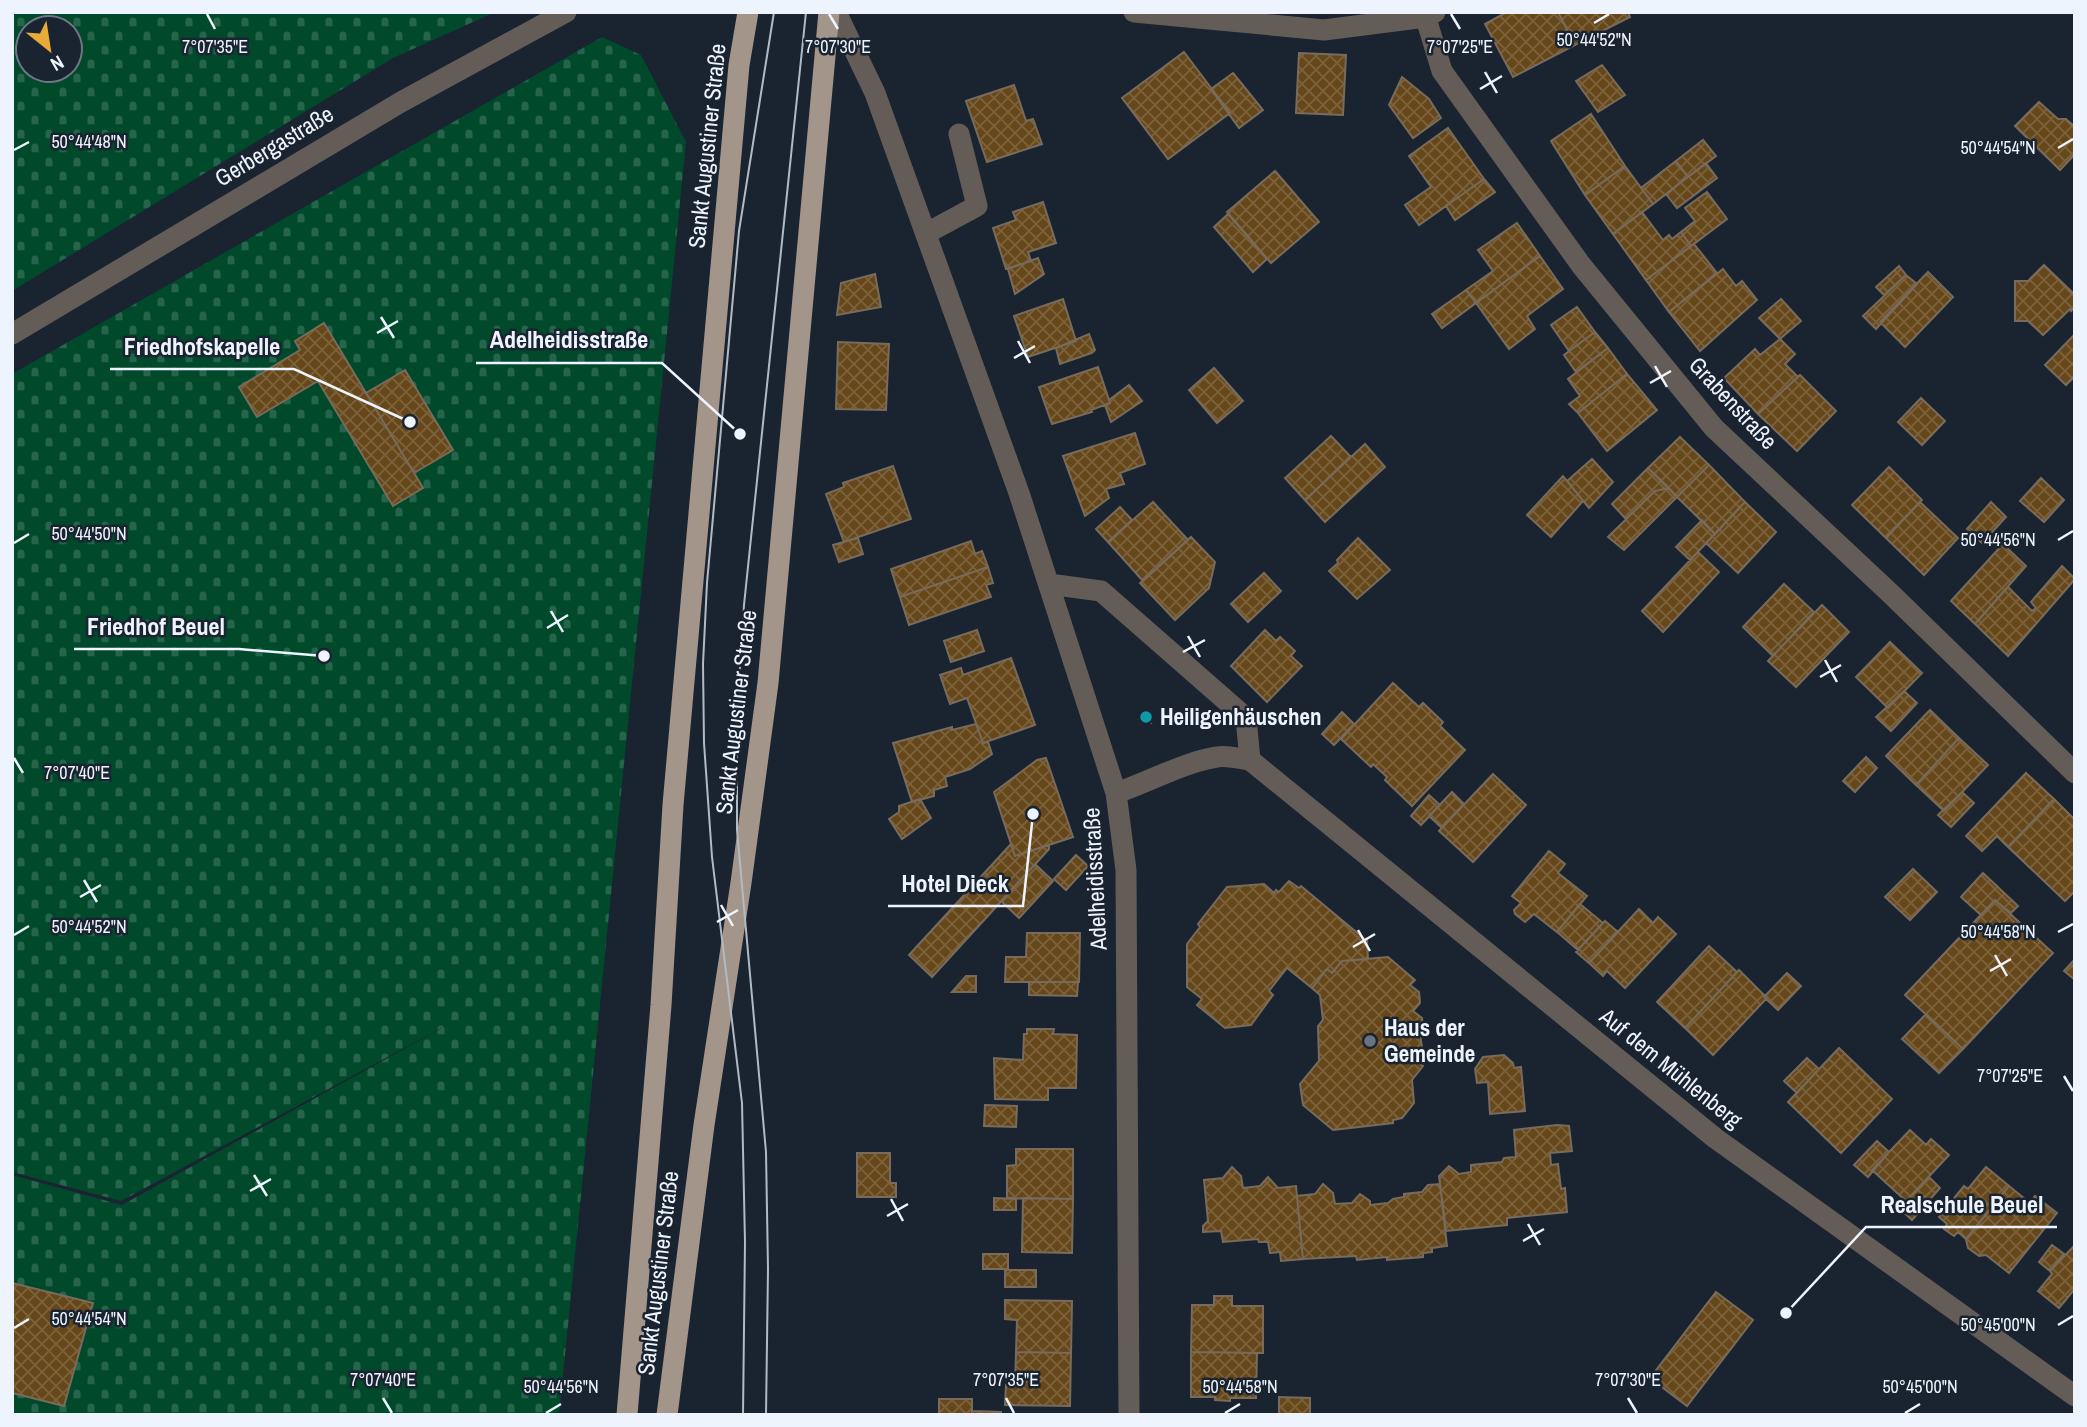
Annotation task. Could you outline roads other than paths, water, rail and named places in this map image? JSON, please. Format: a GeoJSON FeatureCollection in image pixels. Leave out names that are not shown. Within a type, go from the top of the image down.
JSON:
{"type":"FeatureCollection","features":[{"type":"Feature","properties":{"kind":"main road","name":"Sankt Augustiner Straße"},"geometry":{"type":"LineString","coordinates":[[627,1415],[661,1004],[673,805],[691,588],[739,65],[748,12]]}},
{"type":"Feature","properties":{"kind":"main road","name":"Sankt Augustiner Straße"},"geometry":{"type":"LineString","coordinates":[[667,1415],[704,1125],[768,683],[829,12]]}},
{"type":"Feature","properties":{"kind":"street","name":"Gerbergastraße"},"geometry":{"type":"LineString","coordinates":[[12,334],[377,116],[566,12]]}},
{"type":"Feature","properties":{"kind":"street","name":"Adelheidisstraße"},"geometry":{"type":"LineString","coordinates":[[836,12],[875,93],[927,233],[1019,493],[1116,793],[1126,870],[1129,1415]]}},
{"type":"Feature","properties":{"kind":"street"},"geometry":{"type":"LineString","coordinates":[[1134,12],[1324,30],[1428,14]]}},
{"type":"Feature","properties":{"kind":"street","name":"Grabenstraße"},"geometry":{"type":"LineString","coordinates":[[1428,14],[1442,71],[1581,265],[1714,428],[1891,594],[2075,773]]}},
{"type":"Feature","properties":{"kind":"street"},"geometry":{"type":"LineString","coordinates":[[927,233],[977,206],[958,134]]}},
{"type":"Feature","properties":{"kind":"street"},"geometry":{"type":"LineString","coordinates":[[1049,584],[1101,591],[1246,718],[1250,760],[1219,756],[1184,765],[1116,793]]}},
{"type":"Feature","properties":{"kind":"street","name":"Auf dem Mühlenberg"},"geometry":{"type":"LineString","coordinates":[[1250,760],[1715,1138],[2075,1396]]}},
{"type":"Feature","properties":{"kind":"tram line"},"geometry":{"type":"LineString","coordinates":[[743,1415],[745,1242],[742,1103],[712,857],[704,743],[703,664],[707,583],[739,231],[774,12]]}},
{"type":"Feature","properties":{"kind":"tram line"},"geometry":{"type":"LineString","coordinates":[[766,1415],[766,1152],[737,830],[737,712],[744,605],[806,12]]}},
{"type":"Feature","properties":{"kind":"place","name":"Friedhofskapelle"},"geometry":{"type":"Point","coordinates":[410,422]}},
{"type":"Feature","properties":{"kind":"place","name":"Adelheidisstraße"},"geometry":{"type":"Point","coordinates":[740,434]}},
{"type":"Feature","properties":{"kind":"place","name":"Friedhof Beuel"},"geometry":{"type":"Point","coordinates":[324,656]}},
{"type":"Feature","properties":{"kind":"place","name":"Heiligenhäuschen"},"geometry":{"type":"Point","coordinates":[1146,717]}},
{"type":"Feature","properties":{"kind":"place","name":"Hotel Dieck"},"geometry":{"type":"Point","coordinates":[1033,814]}},
{"type":"Feature","properties":{"kind":"place","name":"Haus der Gemeinde"},"geometry":{"type":"Point","coordinates":[1370,1041]}},
{"type":"Feature","properties":{"kind":"place","name":"Realschule Beuel"},"geometry":{"type":"Point","coordinates":[1786,1313]}}]}
